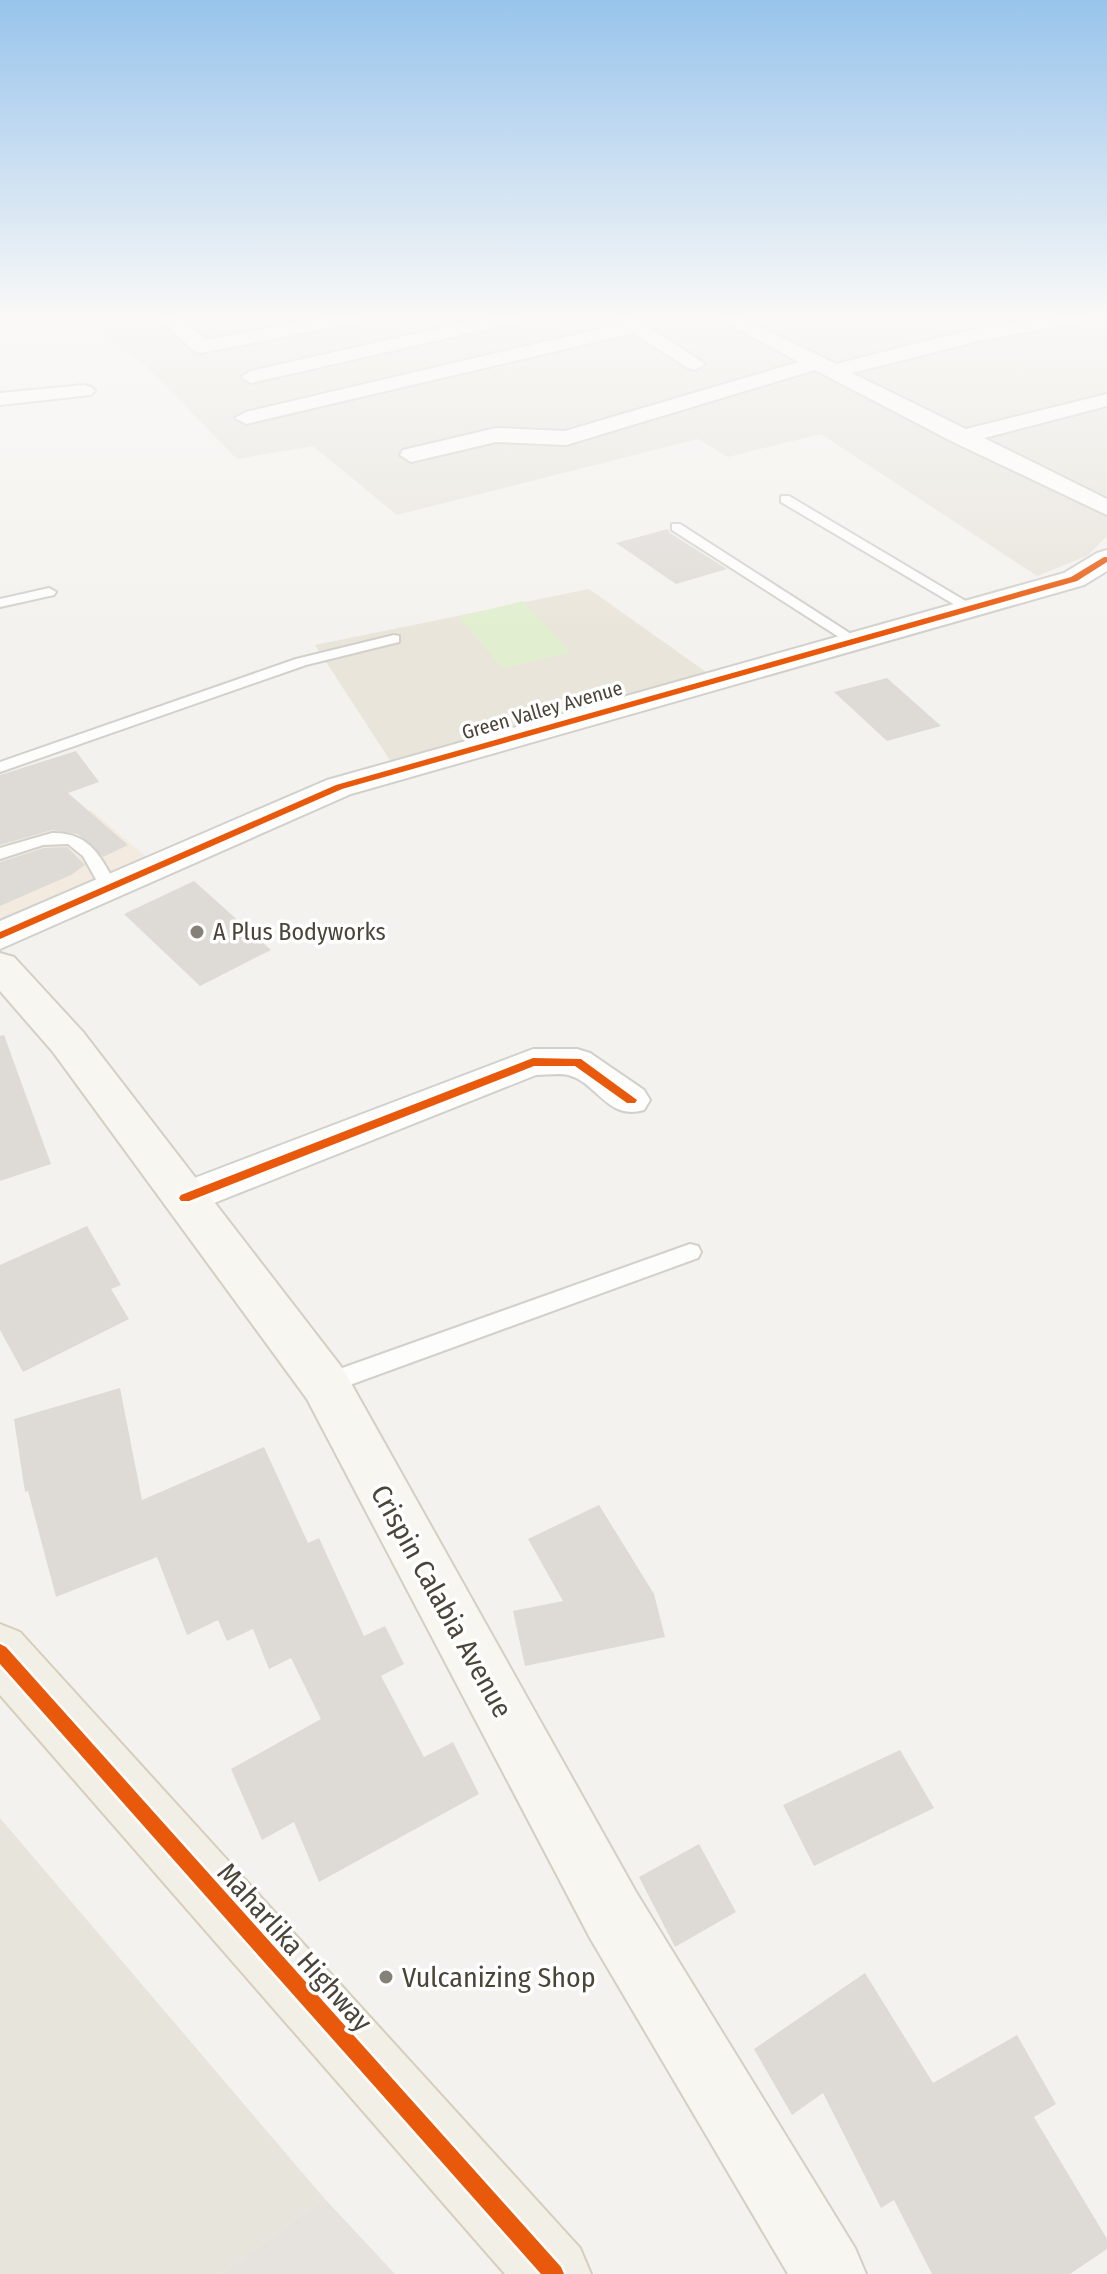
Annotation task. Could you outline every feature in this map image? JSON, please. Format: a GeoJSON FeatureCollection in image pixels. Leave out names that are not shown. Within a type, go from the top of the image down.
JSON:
{"type":"FeatureCollection","features":[{"type":"Feature","properties":{"kind":"main road","name":"Crispin Calabia Avenue"},"geometry":{"type":"LineString","coordinates":[[0,966],[68,1042],[325,1384],[613,1915],[829,2274]]}},
{"type":"Feature","properties":{"kind":"main road","name":"Maharlika Highway"},"geometry":{"type":"LineString","coordinates":[[0,1652],[554,2274]]}},
{"type":"Feature","properties":{"kind":"street"},"geometry":{"type":"LineString","coordinates":[[411,455],[496,435],[566,438],[624,422]]}},
{"type":"Feature","properties":{"kind":"street"},"geometry":{"type":"LineString","coordinates":[[931,422],[1107,508]]}},
{"type":"Feature","properties":{"kind":"street"},"geometry":{"type":"LineString","coordinates":[[961,437],[1020,422]]}},
{"type":"Feature","properties":{"kind":"street","name":"Green Valley Avenue"},"geometry":{"type":"LineString","coordinates":[[0,936],[339,787],[858,643],[1074,579],[1107,559]]}},
{"type":"Feature","properties":{"kind":"street"},"geometry":{"type":"LineString","coordinates":[[185,1198],[533,1062],[577,1062],[631,1100]]}},
{"type":"Feature","properties":{"kind":"lane"},"geometry":{"type":"LineString","coordinates":[[785,499],[972,609]]}},
{"type":"Feature","properties":{"kind":"lane"},"geometry":{"type":"LineString","coordinates":[[676,527],[858,643]]}},
{"type":"Feature","properties":{"kind":"lane"},"geometry":{"type":"LineString","coordinates":[[0,603],[49,592]]}},
{"type":"Feature","properties":{"kind":"lane"},"geometry":{"type":"LineString","coordinates":[[0,767],[301,662],[394,639]]}},
{"type":"Feature","properties":{"kind":"lane"},"geometry":{"type":"LineString","coordinates":[[0,854],[43,841],[72,839],[84,845],[109,888]]}},
{"type":"Feature","properties":{"kind":"lane"},"geometry":{"type":"LineString","coordinates":[[325,1384],[690,1252]]}},
{"type":"Feature","properties":{"kind":"shaded area"},"geometry":{"type":"Polygon","coordinates":[[[201,422],[1107,422],[1107,536],[1087,556],[1037,576],[821,434],[728,457],[698,439],[397,515],[313,446],[237,459],[201,422]]]}},
{"type":"Feature","properties":{"kind":"shaded area"},"geometry":{"type":"Polygon","coordinates":[[[589,589],[709,674],[391,762],[315,645],[589,589]]]}},
{"type":"Feature","properties":{"kind":"shaded area"},"geometry":{"type":"Polygon","coordinates":[[[91,810],[150,860],[0,927],[0,846],[91,810]]]}},
{"type":"Feature","properties":{"kind":"shaded area"},"geometry":{"type":"Polygon","coordinates":[[[0,1818],[324,2198],[222,2274],[0,2274],[0,1818]]]}},
{"type":"Feature","properties":{"kind":"shaded area"},"geometry":{"type":"Polygon","coordinates":[[[324,2198],[395,2274],[222,2274],[324,2198]]]}},
{"type":"Feature","properties":{"kind":"green space"},"geometry":{"type":"Polygon","coordinates":[[[523,601],[571,652],[503,669],[458,617],[523,601]]]}},
{"type":"Feature","properties":{"kind":"building"},"geometry":{"type":"Polygon","coordinates":[[[668,529],[727,569],[676,584],[616,543],[668,529]]]}},
{"type":"Feature","properties":{"kind":"building"},"geometry":{"type":"Polygon","coordinates":[[[887,678],[941,726],[887,741],[834,692],[887,678]]]}},
{"type":"Feature","properties":{"kind":"building"},"geometry":{"type":"Polygon","coordinates":[[[76,751],[99,782],[68,793],[128,845],[103,857],[78,834],[52,830],[0,845],[0,775],[76,751]]]}},
{"type":"Feature","properties":{"kind":"building"},"geometry":{"type":"Polygon","coordinates":[[[67,847],[85,865],[71,875],[0,906],[0,862],[44,848],[67,847]]]}},
{"type":"Feature","properties":{"kind":"building","name":"A Plus Bodyworks"},"geometry":{"type":"Polygon","coordinates":[[[194,881],[271,950],[200,986],[124,914],[194,881]]]}},
{"type":"Feature","properties":{"kind":"building"},"geometry":{"type":"Polygon","coordinates":[[[4,1035],[51,1164],[0,1181],[0,1036],[4,1035]]]}},
{"type":"Feature","properties":{"kind":"building"},"geometry":{"type":"Polygon","coordinates":[[[87,1226],[121,1285],[111,1289],[129,1319],[23,1372],[0,1330],[0,1265],[87,1226]]]}},
{"type":"Feature","properties":{"kind":"building"},"geometry":{"type":"Polygon","coordinates":[[[120,1388],[142,1500],[264,1447],[308,1543],[319,1538],[364,1636],[385,1626],[404,1664],[381,1676],[424,1757],[453,1742],[479,1794],[319,1882],[294,1822],[262,1840],[231,1769],[321,1719],[291,1658],[269,1669],[253,1629],[227,1641],[218,1620],[187,1635],[157,1557],[56,1597],[28,1491],[25,1492],[14,1419],[120,1388]]]}},
{"type":"Feature","properties":{"kind":"building"},"geometry":{"type":"Polygon","coordinates":[[[599,1505],[654,1594],[665,1637],[525,1666],[513,1611],[563,1601],[528,1539],[599,1505]]]}},
{"type":"Feature","properties":{"kind":"building"},"geometry":{"type":"Polygon","coordinates":[[[900,1750],[934,1808],[814,1866],[783,1805],[900,1750]]]}},
{"type":"Feature","properties":{"kind":"building"},"geometry":{"type":"Polygon","coordinates":[[[699,1844],[736,1912],[675,1947],[639,1877],[699,1844]]]}},
{"type":"Feature","properties":{"kind":"building"},"geometry":{"type":"Polygon","coordinates":[[[865,1973],[933,2083],[1017,2035],[1056,2104],[1034,2117],[1107,2239],[1107,2249],[1070,2274],[932,2274],[894,2200],[881,2208],[823,2093],[792,2115],[754,2049],[865,1973]]]}},
{"type":"Feature","properties":{"kind":"cycle path"},"geometry":{"type":"LineString","coordinates":[[0,936],[339,787],[1074,579],[1107,559]]}},
{"type":"Feature","properties":{"kind":"cycle path"},"geometry":{"type":"LineString","coordinates":[[185,1198],[533,1062],[577,1062],[631,1100]]}},
{"type":"Feature","properties":{"kind":"cycle path"},"geometry":{"type":"LineString","coordinates":[[0,1652],[554,2274]]}},
{"type":"Feature","properties":{"kind":"place","name":"A Plus Bodyworks"},"geometry":{"type":"Point","coordinates":[197,932]}},
{"type":"Feature","properties":{"kind":"place","name":"Vulcanizing Shop"},"geometry":{"type":"Point","coordinates":[386,1977]}}]}
